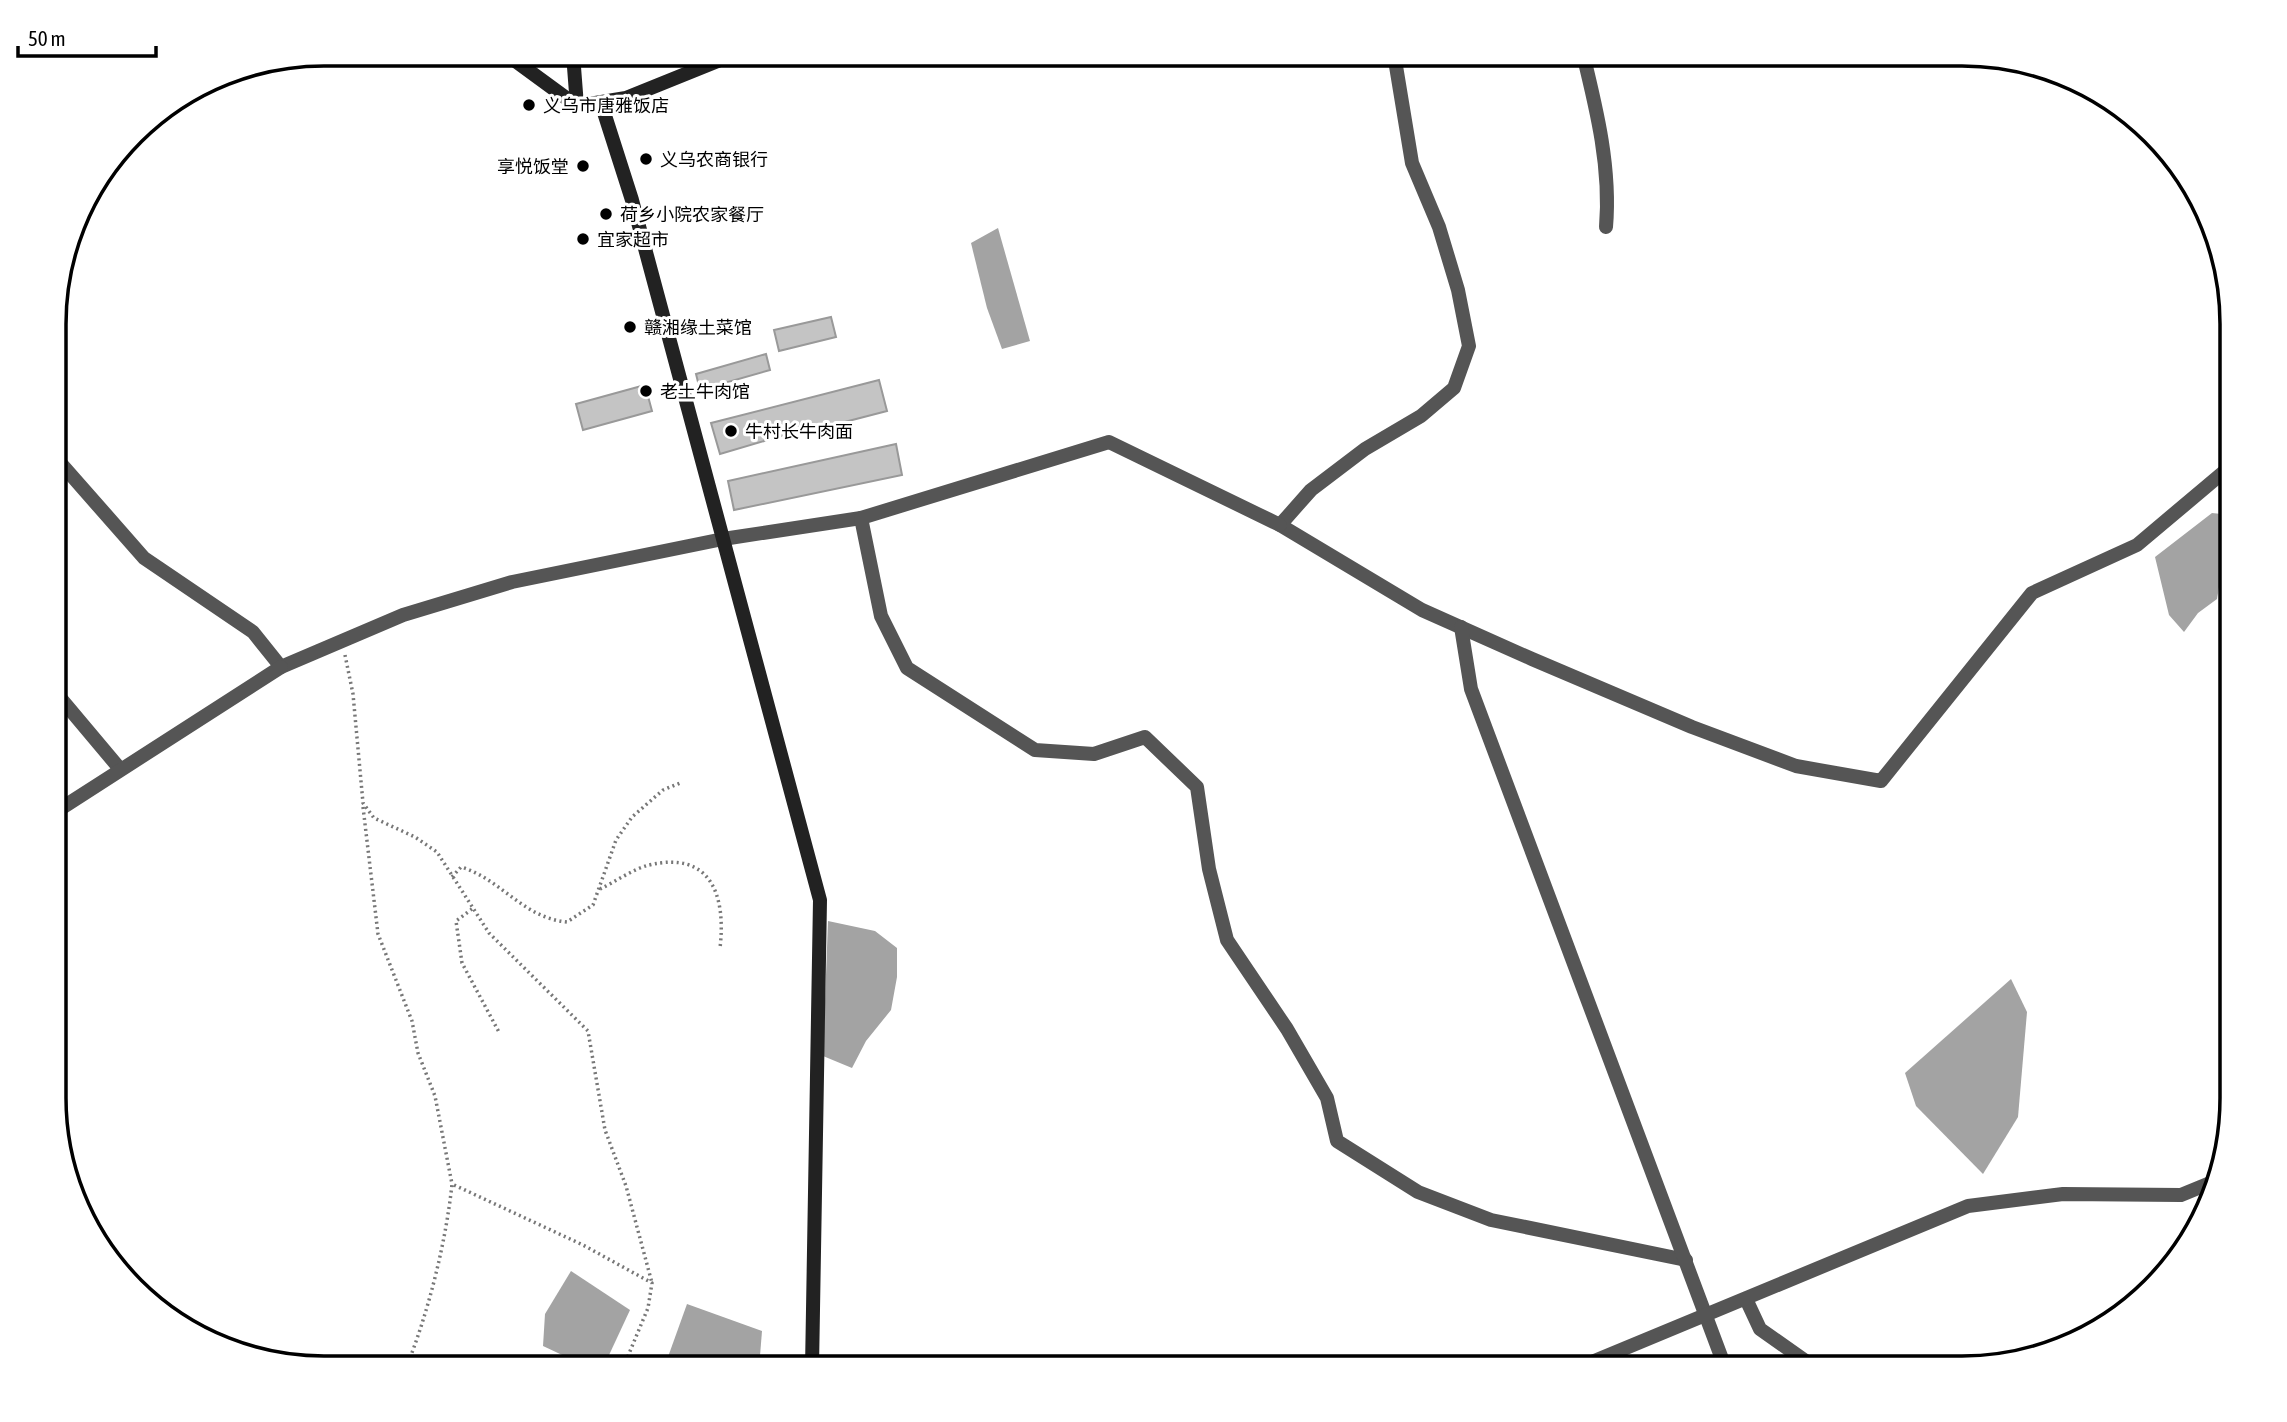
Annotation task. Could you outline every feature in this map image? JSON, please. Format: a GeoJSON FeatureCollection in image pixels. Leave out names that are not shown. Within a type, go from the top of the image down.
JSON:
{"type":"FeatureCollection","features":[{"type":"Feature","properties":{"kind":"street"},"geometry":{"type":"LineString","coordinates":[[522,66],[577,106],[626,98],[701,66]]}},
{"type":"Feature","properties":{"kind":"street"},"geometry":{"type":"LineString","coordinates":[[574,66],[577,106]]}},
{"type":"Feature","properties":{"kind":"street"},"geometry":{"type":"LineString","coordinates":[[1280,525],[1311,490],[1365,449],[1421,416],[1454,388],[1469,346],[1458,290],[1439,227],[1412,163],[1396,66]]}},
{"type":"Feature","properties":{"kind":"street"},"geometry":{"type":"LineString","coordinates":[[1586,66],[1597,110],[1609,193],[1606,227]]}},
{"type":"Feature","properties":{"kind":"street"},"geometry":{"type":"LineString","coordinates":[[601,103],[632,200],[820,900],[812,1356]]}},
{"type":"Feature","properties":{"kind":"street"},"geometry":{"type":"LineString","coordinates":[[66,805],[281,667],[403,615],[512,582],[723,539],[861,518],[1109,442],[1280,525],[1422,610],[1692,727],[1796,765],[1881,781],[2032,593],[2137,545],[2220,474]]}},
{"type":"Feature","properties":{"kind":"street"},"geometry":{"type":"LineString","coordinates":[[66,470],[144,558],[253,632],[281,667]]}},
{"type":"Feature","properties":{"kind":"street"},"geometry":{"type":"LineString","coordinates":[[861,518],[881,616],[907,667],[1035,750],[1094,754],[1145,737],[1197,787],[1209,869],[1227,940],[1287,1030],[1327,1097],[1337,1141],[1418,1192],[1491,1220],[1686,1260]]}},
{"type":"Feature","properties":{"kind":"street"},"geometry":{"type":"LineString","coordinates":[[1461,627],[1471,689],[1721,1356]]}},
{"type":"Feature","properties":{"kind":"street"},"geometry":{"type":"LineString","coordinates":[[66,705],[120,769]]}},
{"type":"Feature","properties":{"kind":"street"},"geometry":{"type":"LineString","coordinates":[[1607,1356],[1968,1206],[2063,1194],[2181,1195],[2206,1184]]}},
{"type":"Feature","properties":{"kind":"street"},"geometry":{"type":"LineString","coordinates":[[1746,1299],[1760,1329],[1798,1356]]}},
{"type":"Feature","properties":{"kind":"path"},"geometry":{"type":"LineString","coordinates":[[343,640],[353,694],[378,934],[412,1021],[418,1053],[435,1096],[452,1184],[449,1216],[422,1328],[411,1356]]}},
{"type":"Feature","properties":{"kind":"path"},"geometry":{"type":"LineString","coordinates":[[452,877],[461,867],[477,872],[538,916],[567,922],[593,905],[616,840],[632,817],[663,790],[680,783]]}},
{"type":"Feature","properties":{"kind":"path"},"geometry":{"type":"LineString","coordinates":[[363,803],[374,818],[415,837],[437,852],[489,933],[588,1031],[605,1130],[626,1186],[652,1283],[648,1308],[628,1356]]}},
{"type":"Feature","properties":{"kind":"path"},"geometry":{"type":"LineString","coordinates":[[600,889],[646,866],[670,862],[694,868],[716,885],[723,920],[720,948]]}},
{"type":"Feature","properties":{"kind":"path"},"geometry":{"type":"LineString","coordinates":[[472,909],[456,921],[462,963],[500,1034]]}},
{"type":"Feature","properties":{"kind":"path"},"geometry":{"type":"LineString","coordinates":[[452,1184],[583,1245],[652,1283]]}},
{"type":"Feature","properties":{"kind":"shaded area"},"geometry":{"type":"Polygon","coordinates":[[[998,228],[1030,341],[1002,349],[987,308],[971,243],[998,228]]]}},
{"type":"Feature","properties":{"kind":"shaded area"},"geometry":{"type":"Polygon","coordinates":[[[2212,513],[2220,514],[2220,581],[2217,599],[2198,613],[2184,632],[2169,615],[2155,557],[2212,513]]]}},
{"type":"Feature","properties":{"kind":"shaded area"},"geometry":{"type":"Polygon","coordinates":[[[828,921],[875,931],[897,948],[897,977],[891,1010],[866,1041],[852,1068],[823,1056],[828,921]]]}},
{"type":"Feature","properties":{"kind":"shaded area"},"geometry":{"type":"Polygon","coordinates":[[[2011,979],[2027,1012],[2018,1117],[1983,1174],[1916,1106],[1905,1073],[2011,979]]]}},
{"type":"Feature","properties":{"kind":"shaded area"},"geometry":{"type":"Polygon","coordinates":[[[571,1271],[630,1310],[609,1356],[564,1356],[543,1346],[545,1314],[571,1271]]]}},
{"type":"Feature","properties":{"kind":"shaded area"},"geometry":{"type":"Polygon","coordinates":[[[687,1304],[762,1331],[760,1356],[668,1356],[687,1304]]]}},
{"type":"Feature","properties":{"kind":"building"},"geometry":{"type":"Polygon","coordinates":[[[831,317],[836,337],[779,351],[774,330],[831,317]]]}},
{"type":"Feature","properties":{"kind":"building"},"geometry":{"type":"Polygon","coordinates":[[[766,354],[770,370],[700,390],[696,374],[766,354]]]}},
{"type":"Feature","properties":{"kind":"building"},"geometry":{"type":"Polygon","coordinates":[[[879,380],[887,411],[806,432],[805,429],[720,454],[711,423],[879,380]]]}},
{"type":"Feature","properties":{"kind":"building"},"geometry":{"type":"Polygon","coordinates":[[[645,385],[652,411],[583,430],[576,404],[645,385]]]}},
{"type":"Feature","properties":{"kind":"building"},"geometry":{"type":"Polygon","coordinates":[[[896,444],[902,475],[734,510],[728,481],[896,444]]]}},
{"type":"Feature","properties":{"kind":"place","name":"义乌市唐雅饭店"},"geometry":{"type":"Point","coordinates":[529,105]}},
{"type":"Feature","properties":{"kind":"place","name":"义乌农商银行"},"geometry":{"type":"Point","coordinates":[646,159]}},
{"type":"Feature","properties":{"kind":"place","name":"享悦饭堂"},"geometry":{"type":"Point","coordinates":[583,166]}},
{"type":"Feature","properties":{"kind":"place","name":"荷乡小院农家餐厅"},"geometry":{"type":"Point","coordinates":[606,214]}},
{"type":"Feature","properties":{"kind":"place","name":"宜家超市"},"geometry":{"type":"Point","coordinates":[583,239]}},
{"type":"Feature","properties":{"kind":"place","name":"赣湘缘土菜馆"},"geometry":{"type":"Point","coordinates":[630,327]}},
{"type":"Feature","properties":{"kind":"place","name":"老土牛肉馆"},"geometry":{"type":"Point","coordinates":[646,391]}},
{"type":"Feature","properties":{"kind":"place","name":"牛村长牛肉面"},"geometry":{"type":"Point","coordinates":[731,431]}}]}
